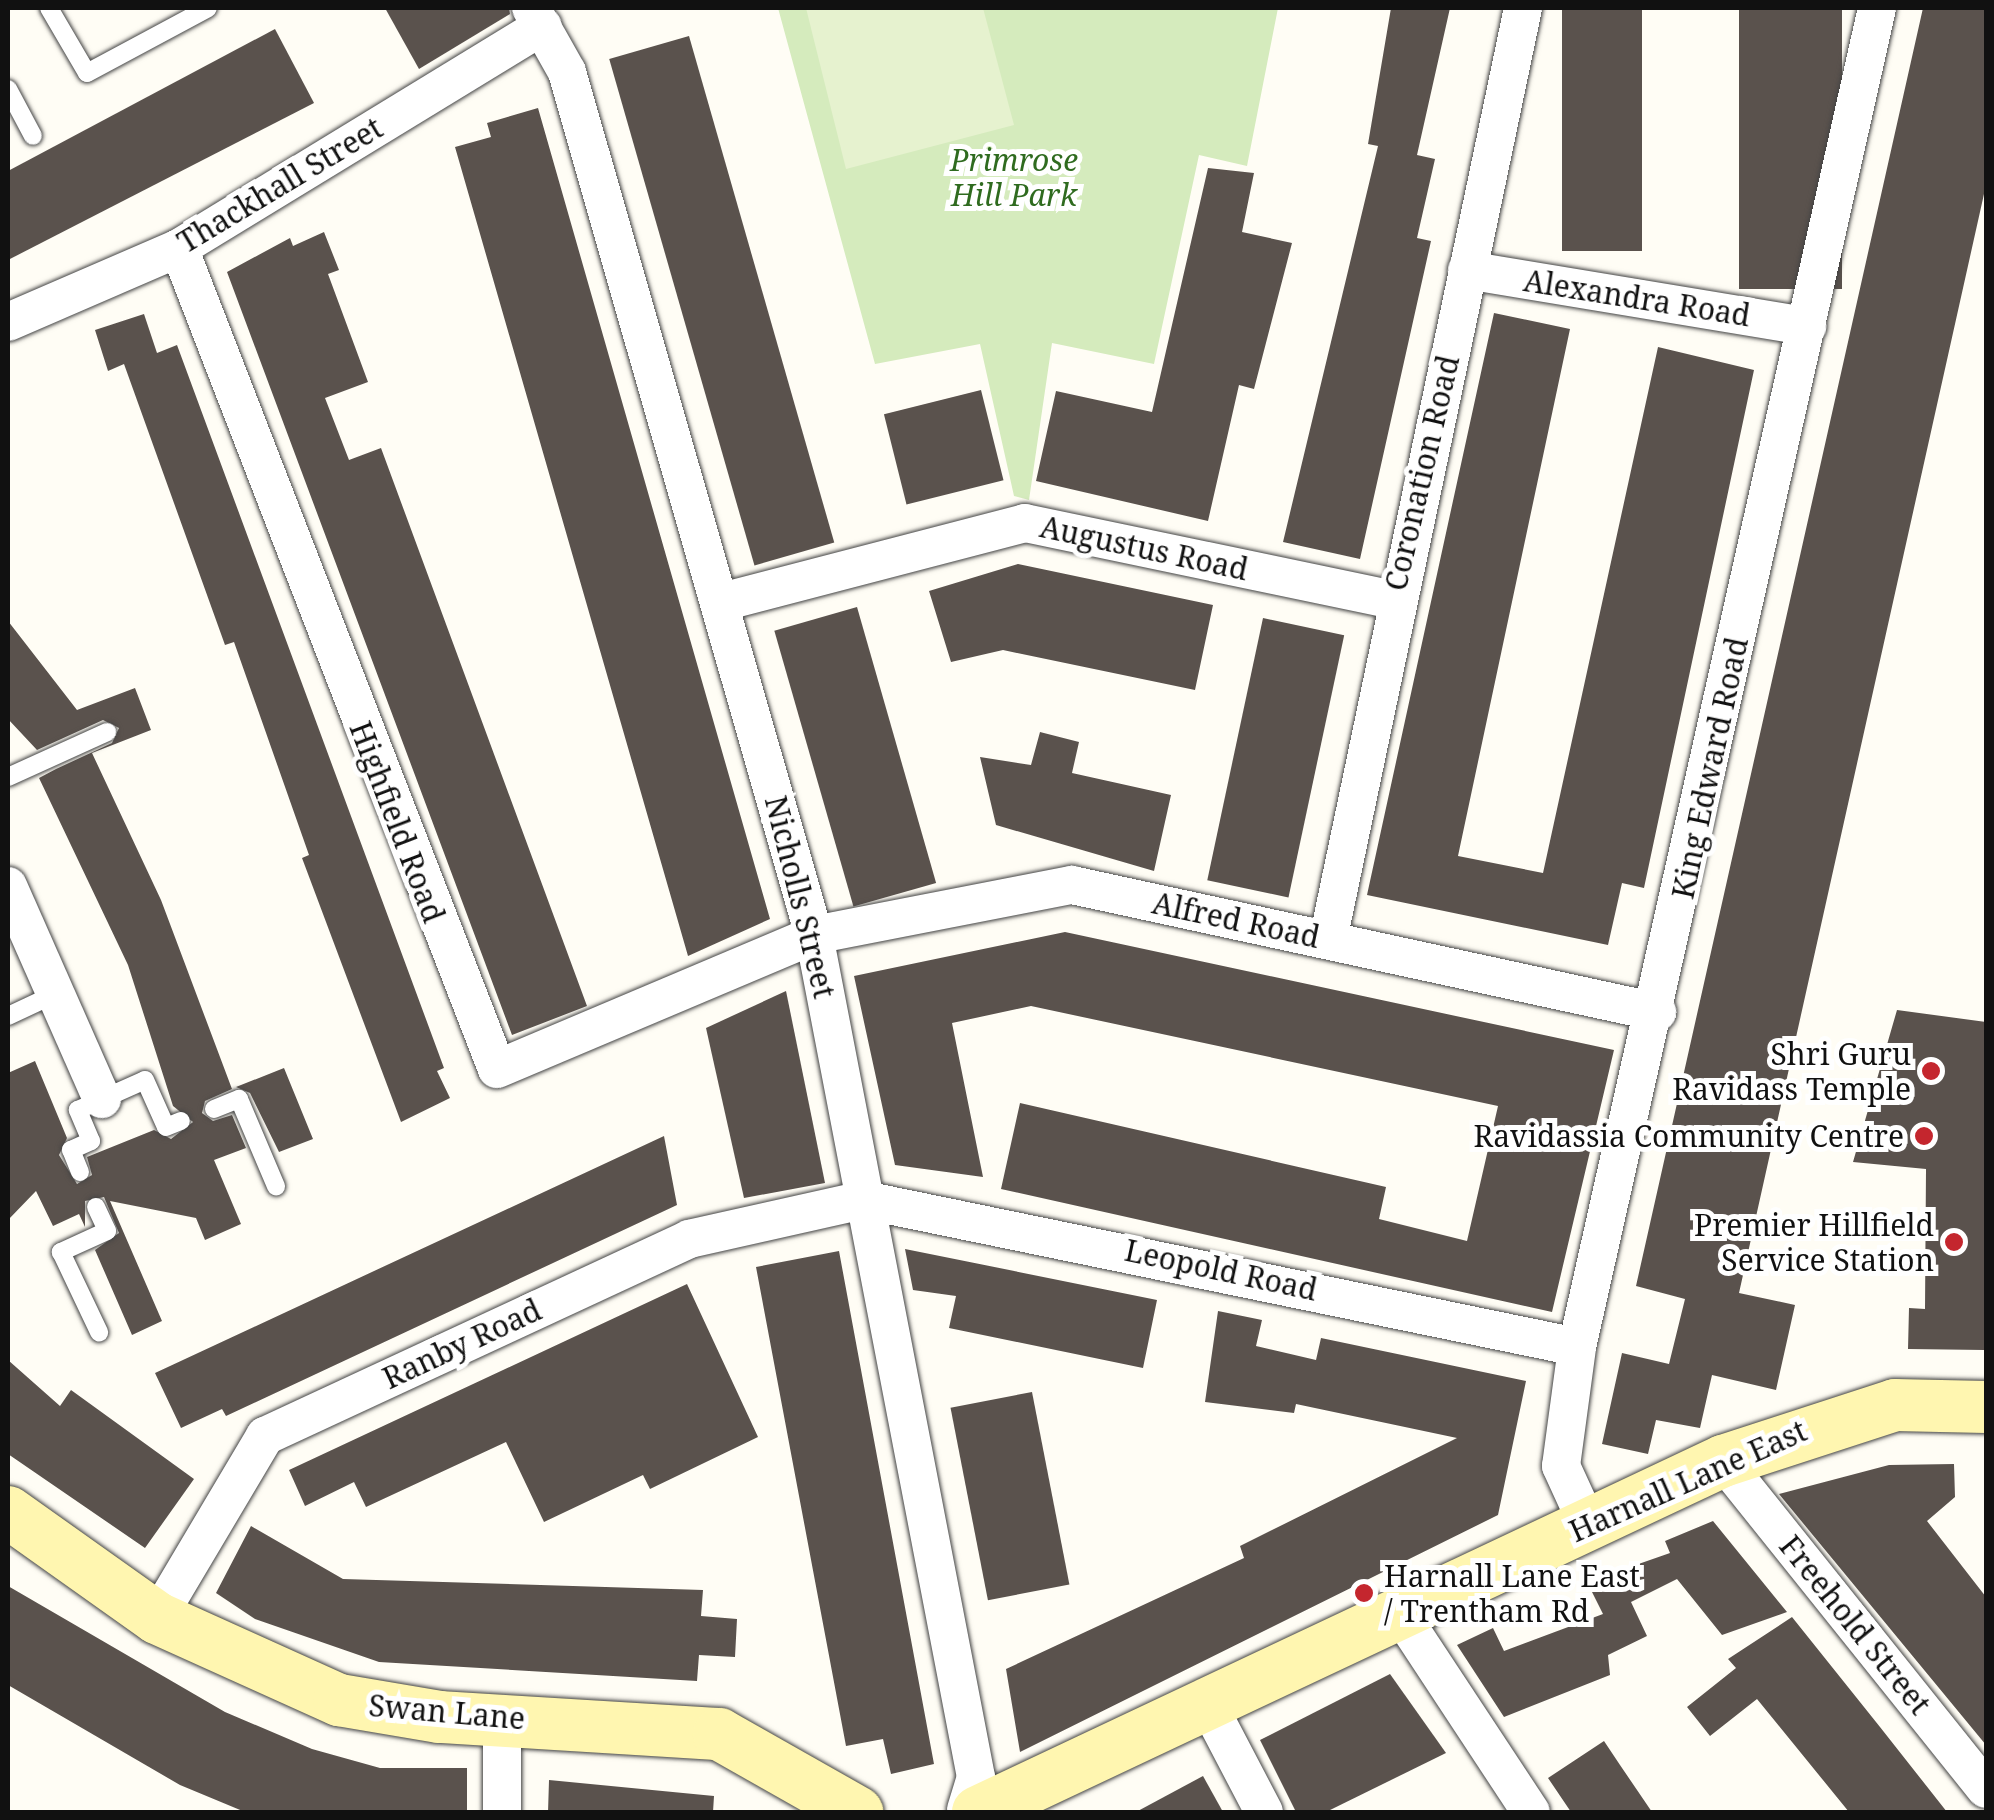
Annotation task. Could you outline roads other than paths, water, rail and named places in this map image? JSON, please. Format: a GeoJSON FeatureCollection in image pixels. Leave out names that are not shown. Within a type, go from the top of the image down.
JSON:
{"type":"FeatureCollection","features":[{"type":"Feature","properties":{"kind":"main road","name":"Harnall Lane East"},"geometry":{"type":"LineString","coordinates":[[968,1812],[1136,1743],[1206,1702],[1397,1609],[1724,1461],[1895,1405],[1986,1407]]}},
{"type":"Feature","properties":{"kind":"main road","name":"Swan Lane"},"geometry":{"type":"LineString","coordinates":[[8,1512],[156,1618],[339,1700],[502,1720],[719,1734],[857,1812]]}},
{"type":"Feature","properties":{"kind":"main road","name":"Harnall Lane East"},"geometry":{"type":"LineString","coordinates":[[1060,1812],[1136,1743]]}},
{"type":"Feature","properties":{"kind":"street","name":"Coronation Road"},"geometry":{"type":"LineString","coordinates":[[1328,940],[1393,600],[1524,8]]}},
{"type":"Feature","properties":{"kind":"street","name":"King Edward Road"},"geometry":{"type":"LineString","coordinates":[[1588,1525],[1562,1466],[1577,1347],[1657,1012],[1877,8]]}},
{"type":"Feature","properties":{"kind":"street","name":"Thackhall Street"},"geometry":{"type":"LineString","coordinates":[[8,322],[178,248],[537,17]]}},
{"type":"Feature","properties":{"kind":"street","name":"Nicholls Street"},"geometry":{"type":"LineString","coordinates":[[537,17],[567,72],[722,602],[814,935],[976,1777],[968,1812]]}},
{"type":"Feature","properties":{"kind":"street","name":"Highfield Road"},"geometry":{"type":"LineString","coordinates":[[178,248],[492,1066],[510,1069],[814,935]]}},
{"type":"Feature","properties":{"kind":"street","name":"Alexandra Road"},"geometry":{"type":"LineString","coordinates":[[1467,270],[1807,326]]}},
{"type":"Feature","properties":{"kind":"street","name":"Augustus Road"},"geometry":{"type":"LineString","coordinates":[[722,602],[1025,523],[1393,600]]}},
{"type":"Feature","properties":{"kind":"street","name":"Alfred Road"},"geometry":{"type":"LineString","coordinates":[[814,935],[1072,885],[1657,1012]]}},
{"type":"Feature","properties":{"kind":"street"},"geometry":{"type":"LineString","coordinates":[[8,886],[102,1100]]}},
{"type":"Feature","properties":{"kind":"street","name":"Leopold Road"},"geometry":{"type":"LineString","coordinates":[[864,1200],[1577,1347]]}},
{"type":"Feature","properties":{"kind":"street","name":"Ranby Road"},"geometry":{"type":"LineString","coordinates":[[156,1618],[265,1436],[689,1239],[864,1200]]}},
{"type":"Feature","properties":{"kind":"street","name":"Freehold Street"},"geometry":{"type":"LineString","coordinates":[[1724,1461],[1986,1789]]}},
{"type":"Feature","properties":{"kind":"street"},"geometry":{"type":"LineString","coordinates":[[1397,1609],[1531,1812]]}},
{"type":"Feature","properties":{"kind":"street"},"geometry":{"type":"LineString","coordinates":[[1206,1702],[1264,1812]]}},
{"type":"Feature","properties":{"kind":"street"},"geometry":{"type":"LineString","coordinates":[[502,1720],[502,1812]]}},
{"type":"Feature","properties":{"kind":"lane"},"geometry":{"type":"LineString","coordinates":[[50,8],[88,74],[208,8]]}},
{"type":"Feature","properties":{"kind":"lane"},"geometry":{"type":"LineString","coordinates":[[8,90],[33,136]]}},
{"type":"Feature","properties":{"kind":"lane"},"geometry":{"type":"LineString","coordinates":[[8,777],[106,732]]}},
{"type":"Feature","properties":{"kind":"lane"},"geometry":{"type":"LineString","coordinates":[[8,1016],[55,994]]}},
{"type":"Feature","properties":{"kind":"lane"},"geometry":{"type":"LineString","coordinates":[[80,1172],[71,1150],[91,1141],[78,1110],[145,1080],[166,1128],[181,1121]]}},
{"type":"Feature","properties":{"kind":"lane"},"geometry":{"type":"LineString","coordinates":[[214,1108],[239,1099],[276,1186]]}},
{"type":"Feature","properties":{"kind":"lane"},"geometry":{"type":"LineString","coordinates":[[96,1207],[107,1231],[61,1252],[100,1332]]}},
{"type":"Feature","properties":{"kind":"place","name":"Shri Guru Ravidass Temple"},"geometry":{"type":"Point","coordinates":[1931,1071]}},
{"type":"Feature","properties":{"kind":"place","name":"Ravidassia Community Centre"},"geometry":{"type":"Point","coordinates":[1924,1136]}},
{"type":"Feature","properties":{"kind":"place","name":"Premier Hillfield Service Station"},"geometry":{"type":"Point","coordinates":[1954,1242]}},
{"type":"Feature","properties":{"kind":"place","name":"Harnall Lane East / Trentham Rd"},"geometry":{"type":"Point","coordinates":[1364,1593]}},
{"type":"Feature","properties":{"kind":"park label","name":"Primrose Hill Park"},"geometry":{"type":"Point","coordinates":[1014,177]}}]}
